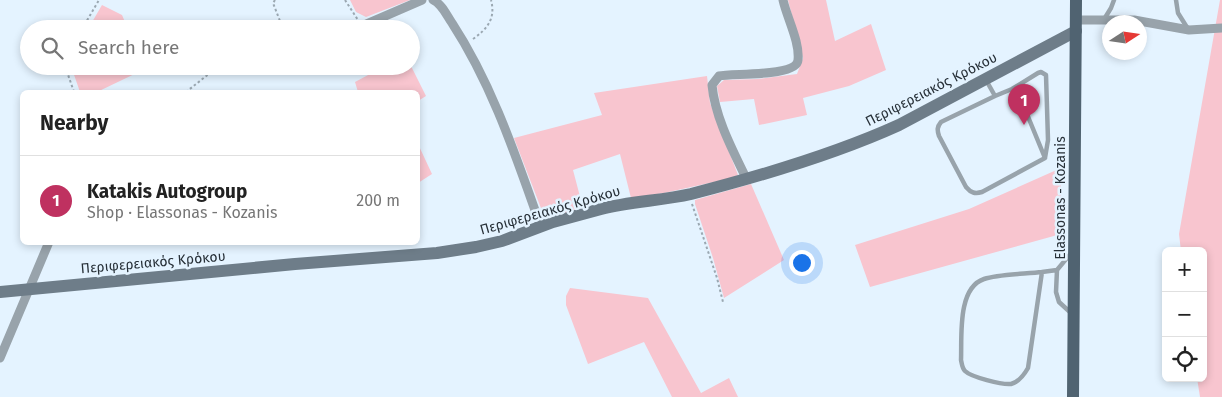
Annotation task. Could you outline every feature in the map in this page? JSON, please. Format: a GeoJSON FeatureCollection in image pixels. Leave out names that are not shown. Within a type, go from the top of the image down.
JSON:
{"type":"FeatureCollection","features":[{"type":"Feature","properties":{"kind":"main road","name":"Elassonas - Kozanis"},"geometry":{"type":"LineString","coordinates":[[1073,397],[1076,0]]}},
{"type":"Feature","properties":{"kind":"street"},"geometry":{"type":"LineString","coordinates":[[376,20],[422,0]]}},
{"type":"Feature","properties":{"kind":"street"},"geometry":{"type":"LineString","coordinates":[[433,0],[442,8],[466,45],[507,130],[541,227]]}},
{"type":"Feature","properties":{"kind":"street"},"geometry":{"type":"LineString","coordinates":[[746,178],[721,120],[712,85],[719,76],[777,72],[796,66],[799,59],[798,53],[783,0]]}},
{"type":"Feature","properties":{"kind":"street"},"geometry":{"type":"LineString","coordinates":[[1076,26],[1102,21]]}},
{"type":"Feature","properties":{"kind":"street"},"geometry":{"type":"LineString","coordinates":[[1147,22],[1189,30],[1222,28]]}},
{"type":"Feature","properties":{"kind":"street","name":"Περιφερειακός Κρόκου"},"geometry":{"type":"LineString","coordinates":[[0,292],[295,264],[437,253],[502,241],[541,227],[619,204],[689,194],[746,178],[808,160],[876,135],[986,80],[1076,26]]}},
{"type":"Feature","properties":{"kind":"street"},"geometry":{"type":"LineString","coordinates":[[0,358],[48,245]]}},
{"type":"Feature","properties":{"kind":"lane"},"geometry":{"type":"LineString","coordinates":[[1106,15],[1114,0]]}},
{"type":"Feature","properties":{"kind":"lane"},"geometry":{"type":"LineString","coordinates":[[1176,0],[1178,13],[1189,30]]}},
{"type":"Feature","properties":{"kind":"lane"},"geometry":{"type":"LineString","coordinates":[[1041,72],[1046,75],[1048,140],[1045,158],[982,192],[970,192],[939,136],[938,126],[941,122],[1012,89],[1041,72]]}},
{"type":"Feature","properties":{"kind":"lane"},"geometry":{"type":"LineString","coordinates":[[986,80],[995,96]]}},
{"type":"Feature","properties":{"kind":"lane"},"geometry":{"type":"LineString","coordinates":[[1012,89],[1022,102],[1045,158]]}},
{"type":"Feature","properties":{"kind":"lane"},"geometry":{"type":"LineString","coordinates":[[1073,315],[1059,302],[1057,297],[1057,270],[1074,249]]}},
{"type":"Feature","properties":{"kind":"lane"},"geometry":{"type":"LineString","coordinates":[[1042,272],[1028,368],[1023,376],[1012,384],[1004,384],[982,379],[966,372],[962,367],[961,360],[964,303],[970,289],[985,279],[1057,270]]}},
{"type":"Feature","properties":{"kind":"path"},"geometry":{"type":"LineString","coordinates":[[87,20],[99,0]]}},
{"type":"Feature","properties":{"kind":"path"},"geometry":{"type":"LineString","coordinates":[[275,0],[273,3],[280,20]]}},
{"type":"Feature","properties":{"kind":"path"},"geometry":{"type":"LineString","coordinates":[[345,0],[358,20]]}},
{"type":"Feature","properties":{"kind":"path"},"geometry":{"type":"LineString","coordinates":[[466,45],[483,32],[491,22],[491,0]]}},
{"type":"Feature","properties":{"kind":"path"},"geometry":{"type":"LineString","coordinates":[[68,75],[73,90]]}},
{"type":"Feature","properties":{"kind":"path"},"geometry":{"type":"LineString","coordinates":[[189,90],[207,75]]}},
{"type":"Feature","properties":{"kind":"path"},"geometry":{"type":"LineString","coordinates":[[689,194],[723,302]]}},
{"type":"Feature","properties":{"kind":"shaded area"},"geometry":{"type":"Polygon","coordinates":[[[350,0],[410,0],[366,17],[356,12],[350,0]]]}},
{"type":"Feature","properties":{"kind":"shaded area"},"geometry":{"type":"Polygon","coordinates":[[[788,0],[826,0],[835,41],[871,24],[886,70],[849,86],[803,98],[807,115],[759,125],[754,99],[720,102],[717,86],[724,80],[758,79],[797,74],[803,58],[788,0]]]}},
{"type":"Feature","properties":{"kind":"shaded area"},"geometry":{"type":"Polygon","coordinates":[[[1220,0],[1222,0],[1222,397],[1200,397],[1198,382],[1207,382],[1207,247],[1181,247],[1179,234],[1220,0]]]}},
{"type":"Feature","properties":{"kind":"shaded area"},"geometry":{"type":"Polygon","coordinates":[[[102,5],[122,15],[124,20],[93,20],[102,5]]]}},
{"type":"Feature","properties":{"kind":"shaded area"},"geometry":{"type":"Polygon","coordinates":[[[74,75],[132,75],[101,90],[79,90],[74,75]]]}},
{"type":"Feature","properties":{"kind":"shaded area"},"geometry":{"type":"Polygon","coordinates":[[[368,75],[416,75],[426,96],[420,100],[420,90],[357,90],[355,82],[368,75]]]}},
{"type":"Feature","properties":{"kind":"shaded area"},"geometry":{"type":"Polygon","coordinates":[[[707,76],[710,103],[738,175],[664,193],[631,198],[620,154],[573,170],[583,208],[552,217],[544,216],[514,138],[602,115],[594,93],[707,76]]]}},
{"type":"Feature","properties":{"kind":"shaded area"},"geometry":{"type":"Polygon","coordinates":[[[420,148],[432,174],[420,182],[420,148]]]}},
{"type":"Feature","properties":{"kind":"shaded area"},"geometry":{"type":"Polygon","coordinates":[[[1061,168],[1061,234],[870,287],[855,245],[969,209],[1061,168]]]}},
{"type":"Feature","properties":{"kind":"shaded area"},"geometry":{"type":"Polygon","coordinates":[[[751,184],[784,260],[724,298],[695,200],[751,184]]]}},
{"type":"Feature","properties":{"kind":"shaded area"},"geometry":{"type":"Polygon","coordinates":[[[570,288],[648,298],[701,393],[729,378],[738,397],[672,397],[644,342],[588,364],[566,305],[566,296],[570,288]]]}},
{"type":"Feature","properties":{"kind":"place","name":"Katakis Autogroup"},"geometry":{"type":"Point","coordinates":[1024,125]}}]}
